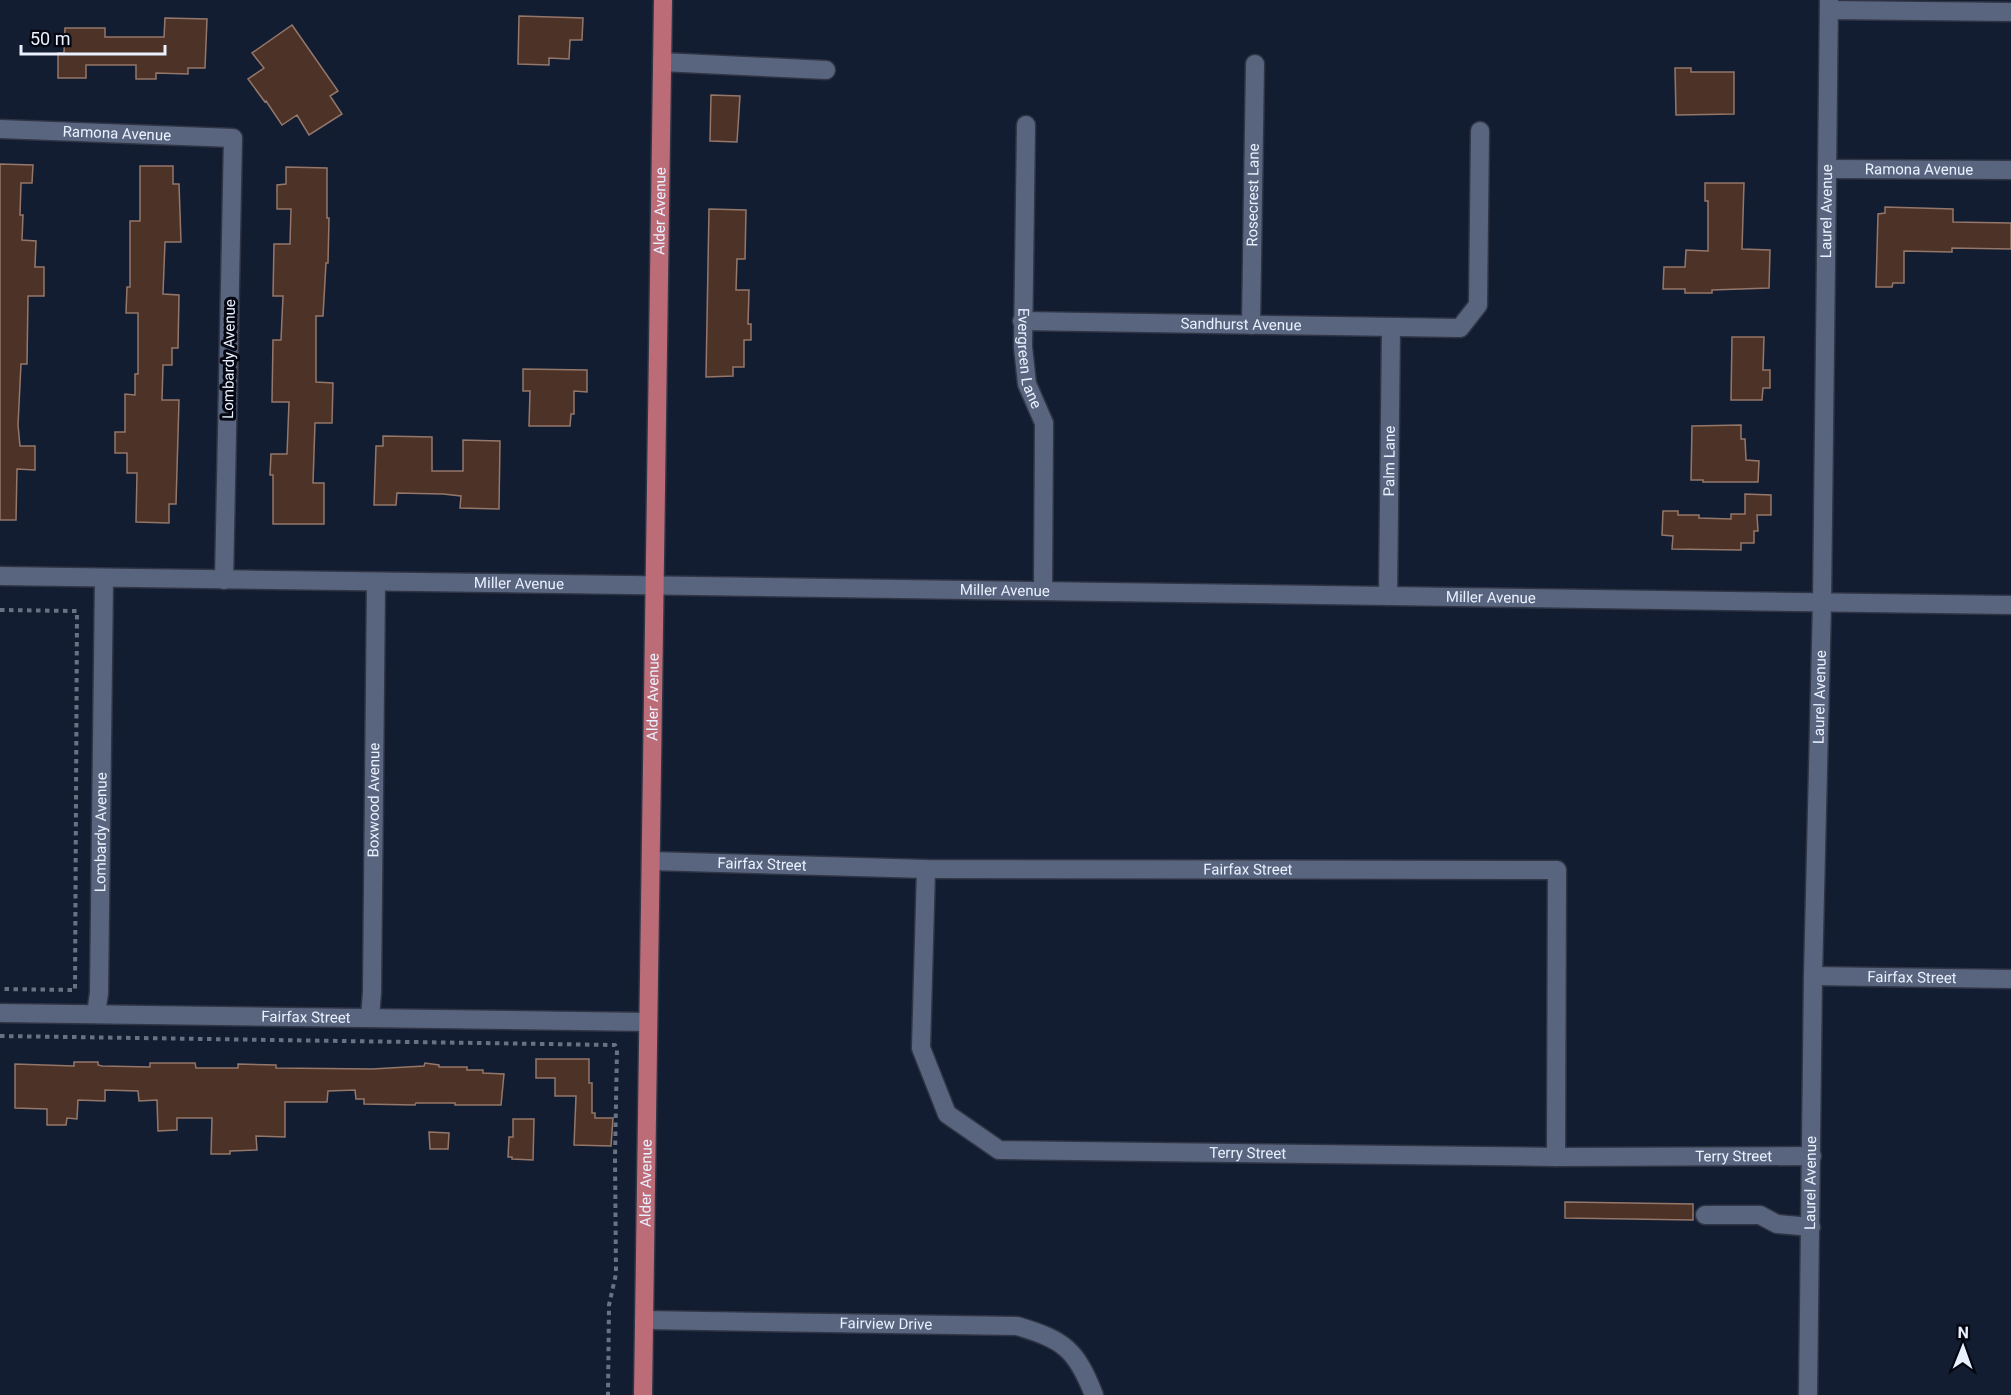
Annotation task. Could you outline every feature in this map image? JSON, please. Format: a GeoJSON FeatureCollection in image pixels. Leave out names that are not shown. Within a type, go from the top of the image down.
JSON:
{"type":"FeatureCollection","features":[{"type":"Feature","properties":{"kind":"main road","name":"Alder Avenue"},"geometry":{"type":"LineString","coordinates":[[643,1395],[663,0]]}},
{"type":"Feature","properties":{"kind":"street"},"geometry":{"type":"LineString","coordinates":[[1829,5],[2011,12]]}},
{"type":"Feature","properties":{"kind":"street","name":"Laurel Avenue"},"geometry":{"type":"LineString","coordinates":[[1808,1395],[1813,976],[1822,603],[1829,5]]}},
{"type":"Feature","properties":{"kind":"street"},"geometry":{"type":"LineString","coordinates":[[662,62],[826,69]]}},
{"type":"Feature","properties":{"kind":"street","name":"Rosecrest Lane"},"geometry":{"type":"LineString","coordinates":[[1251,325],[1255,64]]}},
{"type":"Feature","properties":{"kind":"street","name":"Evergreen Lane"},"geometry":{"type":"LineString","coordinates":[[1026,125],[1022,321],[1027,384],[1044,423],[1043,590]]}},
{"type":"Feature","properties":{"kind":"street","name":"Ramona Avenue"},"geometry":{"type":"LineString","coordinates":[[0,129],[233,138]]}},
{"type":"Feature","properties":{"kind":"street","name":"Sandhurst Avenue"},"geometry":{"type":"LineString","coordinates":[[1022,321],[1460,328],[1478,305],[1480,131]]}},
{"type":"Feature","properties":{"kind":"street","name":"Lombardy Avenue"},"geometry":{"type":"LineString","coordinates":[[224,580],[233,138]]}},
{"type":"Feature","properties":{"kind":"street","name":"Ramona Avenue"},"geometry":{"type":"LineString","coordinates":[[1827,169],[2011,170]]}},
{"type":"Feature","properties":{"kind":"street","name":"Palm Lane"},"geometry":{"type":"LineString","coordinates":[[1388,596],[1391,327]]}},
{"type":"Feature","properties":{"kind":"street","name":"Miller Avenue"},"geometry":{"type":"LineString","coordinates":[[0,576],[2011,605]]}},
{"type":"Feature","properties":{"kind":"street","name":"Lombardy Avenue"},"geometry":{"type":"LineString","coordinates":[[96,1014],[99,993],[104,578]]}},
{"type":"Feature","properties":{"kind":"street","name":"Boxwood Avenue"},"geometry":{"type":"LineString","coordinates":[[370,1018],[376,582]]}},
{"type":"Feature","properties":{"kind":"street","name":"Fairfax Street"},"geometry":{"type":"LineString","coordinates":[[651,861],[926,869],[1557,870],[1556,1157]]}},
{"type":"Feature","properties":{"kind":"street","name":"Terry Street"},"geometry":{"type":"LineString","coordinates":[[926,869],[921,1048],[947,1114],[999,1149],[1556,1157],[1812,1156]]}},
{"type":"Feature","properties":{"kind":"street","name":"Fairfax Street"},"geometry":{"type":"LineString","coordinates":[[1813,976],[2011,979]]}},
{"type":"Feature","properties":{"kind":"street","name":"Fairfax Street"},"geometry":{"type":"LineString","coordinates":[[0,1013],[648,1022]]}},
{"type":"Feature","properties":{"kind":"street"},"geometry":{"type":"LineString","coordinates":[[1705,1215],[1760,1215],[1777,1224],[1811,1227]]}},
{"type":"Feature","properties":{"kind":"street","name":"Fairview Drive"},"geometry":{"type":"LineString","coordinates":[[644,1320],[1017,1326],[1045,1334],[1070,1350],[1081,1365],[1094,1395]]}},
{"type":"Feature","properties":{"kind":"path"},"geometry":{"type":"LineString","coordinates":[[0,610],[77,611],[75,990],[0,989]]}},
{"type":"Feature","properties":{"kind":"path"},"geometry":{"type":"LineString","coordinates":[[0,1036],[615,1045],[617,1048],[616,1274],[609,1305],[608,1395]]}},
{"type":"Feature","properties":{"kind":"building"},"geometry":{"type":"Polygon","coordinates":[[[519,16],[583,18],[582,40],[570,40],[569,59],[549,58],[549,65],[518,64],[519,16]]]}},
{"type":"Feature","properties":{"kind":"building"},"geometry":{"type":"Polygon","coordinates":[[[165,18],[207,19],[205,68],[188,68],[188,74],[156,73],[156,79],[136,79],[136,65],[86,65],[86,78],[58,78],[58,53],[64,53],[65,28],[105,28],[105,37],[164,37],[165,18]]]}},
{"type":"Feature","properties":{"kind":"building"},"geometry":{"type":"Polygon","coordinates":[[[292,25],[338,91],[330,96],[342,114],[309,135],[297,115],[282,125],[248,79],[264,68],[252,53],[292,25]]]}},
{"type":"Feature","properties":{"kind":"building"},"geometry":{"type":"Polygon","coordinates":[[[1675,68],[1691,68],[1691,72],[1734,72],[1734,114],[1676,115],[1675,68]]]}},
{"type":"Feature","properties":{"kind":"building"},"geometry":{"type":"Polygon","coordinates":[[[711,95],[740,96],[737,142],[710,141],[711,95]]]}},
{"type":"Feature","properties":{"kind":"building"},"geometry":{"type":"Polygon","coordinates":[[[0,164],[33,165],[32,183],[21,183],[22,240],[36,241],[35,267],[44,267],[44,296],[28,296],[27,364],[21,364],[18,425],[20,446],[35,446],[35,470],[17,469],[16,520],[0,520],[0,164]]]}},
{"type":"Feature","properties":{"kind":"building"},"geometry":{"type":"Polygon","coordinates":[[[140,166],[173,166],[173,184],[179,184],[181,242],[165,242],[163,294],[179,295],[178,348],[172,348],[172,365],[163,365],[162,400],[179,400],[176,504],[169,504],[169,523],[136,522],[137,473],[127,473],[127,453],[115,453],[115,432],[125,432],[125,394],[135,395],[135,374],[138,374],[138,313],[126,313],[127,287],[130,287],[130,221],[140,221],[140,166]]]}},
{"type":"Feature","properties":{"kind":"building"},"geometry":{"type":"Polygon","coordinates":[[[286,167],[327,168],[328,263],[326,263],[323,316],[316,316],[316,382],[333,383],[332,423],[315,423],[313,483],[324,483],[324,524],[273,524],[271,454],[287,454],[289,402],[272,402],[273,340],[281,340],[283,296],[273,296],[274,244],[290,244],[291,209],[277,209],[277,185],[286,184],[286,167]]]}},
{"type":"Feature","properties":{"kind":"building"},"geometry":{"type":"Polygon","coordinates":[[[1705,183],[1744,183],[1742,249],[1770,250],[1769,288],[1712,290],[1712,293],[1685,293],[1685,289],[1663,289],[1664,267],[1685,267],[1686,250],[1708,251],[1708,201],[1705,201],[1705,183]]]}},
{"type":"Feature","properties":{"kind":"building"},"geometry":{"type":"Polygon","coordinates":[[[1885,207],[1953,209],[1953,222],[2011,223],[2011,249],[1952,248],[1952,252],[1904,251],[1904,283],[1893,283],[1892,287],[1876,287],[1878,214],[1885,213],[1885,207]]]}},
{"type":"Feature","properties":{"kind":"building"},"geometry":{"type":"Polygon","coordinates":[[[709,209],[746,210],[745,259],[737,259],[736,290],[749,290],[748,324],[751,324],[751,340],[744,340],[744,367],[733,367],[733,376],[706,377],[709,209]]]}},
{"type":"Feature","properties":{"kind":"building"},"geometry":{"type":"Polygon","coordinates":[[[1732,337],[1764,337],[1763,370],[1770,370],[1770,388],[1763,388],[1762,400],[1731,400],[1732,337]]]}},
{"type":"Feature","properties":{"kind":"building"},"geometry":{"type":"Polygon","coordinates":[[[523,369],[587,370],[587,392],[574,391],[574,414],[571,414],[570,426],[529,426],[530,391],[523,391],[523,369]]]}},
{"type":"Feature","properties":{"kind":"building"},"geometry":{"type":"Polygon","coordinates":[[[1741,425],[1741,439],[1745,439],[1746,460],[1759,461],[1758,482],[1691,480],[1692,426],[1741,425]]]}},
{"type":"Feature","properties":{"kind":"building"},"geometry":{"type":"Polygon","coordinates":[[[383,436],[432,437],[432,471],[463,471],[463,440],[500,441],[499,509],[460,508],[461,496],[443,494],[397,493],[396,505],[374,505],[376,446],[383,446],[383,436]]]}},
{"type":"Feature","properties":{"kind":"building"},"geometry":{"type":"Polygon","coordinates":[[[1745,494],[1771,495],[1771,515],[1757,515],[1758,531],[1754,531],[1754,543],[1741,543],[1741,550],[1672,549],[1673,536],[1662,535],[1663,511],[1678,511],[1678,515],[1699,515],[1699,518],[1731,519],[1731,514],[1745,514],[1745,494]]]}},
{"type":"Feature","properties":{"kind":"building"},"geometry":{"type":"Polygon","coordinates":[[[536,1059],[589,1059],[592,1113],[595,1113],[595,1118],[613,1118],[611,1146],[574,1145],[576,1096],[555,1096],[555,1078],[536,1078],[536,1059]]]}},
{"type":"Feature","properties":{"kind":"building"},"geometry":{"type":"Polygon","coordinates":[[[74,1062],[98,1062],[98,1065],[102,1066],[150,1067],[150,1063],[195,1063],[196,1068],[238,1068],[238,1064],[276,1065],[276,1068],[372,1069],[424,1066],[425,1063],[439,1065],[439,1067],[467,1067],[467,1070],[504,1074],[501,1105],[364,1104],[364,1099],[356,1099],[355,1090],[328,1091],[327,1102],[285,1102],[285,1137],[256,1136],[257,1150],[211,1154],[212,1118],[177,1118],[177,1130],[158,1131],[157,1100],[139,1101],[138,1091],[105,1090],[105,1101],[78,1100],[77,1119],[67,1118],[66,1125],[47,1125],[47,1109],[15,1108],[15,1064],[74,1066],[74,1062]]]}},
{"type":"Feature","properties":{"kind":"building"},"geometry":{"type":"Polygon","coordinates":[[[513,1119],[534,1119],[533,1160],[508,1157],[509,1137],[513,1137],[513,1119]]]}},
{"type":"Feature","properties":{"kind":"building"},"geometry":{"type":"Polygon","coordinates":[[[429,1132],[449,1133],[448,1149],[430,1149],[429,1132]]]}},
{"type":"Feature","properties":{"kind":"building"},"geometry":{"type":"Polygon","coordinates":[[[1565,1202],[1693,1204],[1693,1220],[1565,1218],[1565,1202]]]}}]}
